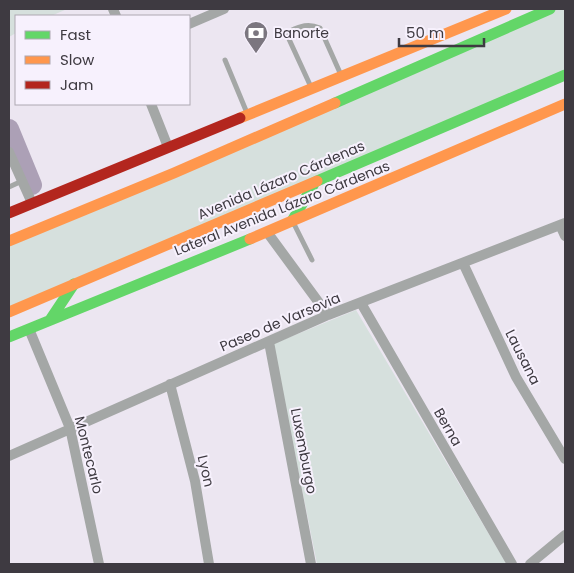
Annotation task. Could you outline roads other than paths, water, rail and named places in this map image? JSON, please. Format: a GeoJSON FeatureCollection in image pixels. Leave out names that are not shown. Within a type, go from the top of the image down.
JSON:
{"type":"FeatureCollection","features":[{"type":"Feature","properties":{"kind":"main road"},"geometry":{"type":"LineString","coordinates":[[9,241],[174,173],[550,9]]}},
{"type":"Feature","properties":{"kind":"main road"},"geometry":{"type":"LineString","coordinates":[[9,213],[501,10]]}},
{"type":"Feature","properties":{"kind":"main road","name":"Avenida Lázaro Cárdenas"},"geometry":{"type":"LineString","coordinates":[[9,312],[565,75]]}},
{"type":"Feature","properties":{"kind":"main road","name":"Lateral Avenida Lázaro Cárdenas"},"geometry":{"type":"LineString","coordinates":[[9,337],[267,232],[565,104]]}},
{"type":"Feature","properties":{"kind":"main road"},"geometry":{"type":"LineString","coordinates":[[292,221],[314,182]]}},
{"type":"Feature","properties":{"kind":"main road"},"geometry":{"type":"LineString","coordinates":[[50,320],[74,284]]}},
{"type":"Feature","properties":{"kind":"street"},"geometry":{"type":"LineString","coordinates":[[190,24],[224,9]]}},
{"type":"Feature","properties":{"kind":"street"},"geometry":{"type":"LineString","coordinates":[[151,105],[168,147]]}},
{"type":"Feature","properties":{"kind":"street"},"geometry":{"type":"LineString","coordinates":[[9,152],[32,203]]}},
{"type":"Feature","properties":{"kind":"street"},"geometry":{"type":"LineString","coordinates":[[562,224],[565,236]]}},
{"type":"Feature","properties":{"kind":"street","name":"Paseo de Varsovia"},"geometry":{"type":"LineString","coordinates":[[9,456],[328,315],[562,224]]}},
{"type":"Feature","properties":{"kind":"street"},"geometry":{"type":"LineString","coordinates":[[267,232],[328,315]]}},
{"type":"Feature","properties":{"kind":"street","name":"Lausana"},"geometry":{"type":"LineString","coordinates":[[463,263],[516,377],[565,460]]}},
{"type":"Feature","properties":{"kind":"street","name":"Berna"},"geometry":{"type":"LineString","coordinates":[[361,303],[512,564]]}},
{"type":"Feature","properties":{"kind":"street","name":"Montecarlo"},"geometry":{"type":"LineString","coordinates":[[29,329],[70,428],[99,564]]}},
{"type":"Feature","properties":{"kind":"street","name":"Luxemburgo"},"geometry":{"type":"LineString","coordinates":[[269,342],[312,564]]}},
{"type":"Feature","properties":{"kind":"street","name":"Lyon"},"geometry":{"type":"LineString","coordinates":[[170,384],[195,482],[209,564]]}},
{"type":"Feature","properties":{"kind":"street"},"geometry":{"type":"LineString","coordinates":[[530,564],[565,535]]}},
{"type":"Feature","properties":{"kind":"lane"},"geometry":{"type":"LineString","coordinates":[[312,89],[288,37],[290,31],[302,26],[310,25],[320,28],[342,77]]}},
{"type":"Feature","properties":{"kind":"lane"},"geometry":{"type":"LineString","coordinates":[[225,60],[248,116]]}},
{"type":"Feature","properties":{"kind":"lane"},"geometry":{"type":"LineString","coordinates":[[9,187],[22,181]]}},
{"type":"Feature","properties":{"kind":"lane"},"geometry":{"type":"LineString","coordinates":[[292,221],[312,260]]}},
{"type":"Feature","properties":{"kind":"waterway"},"geometry":{"type":"LineString","coordinates":[[9,129],[32,185]]}},
{"type":"Feature","properties":{"kind":"place","name":"Banorte"},"geometry":{"type":"Point","coordinates":[256,54]}}]}
